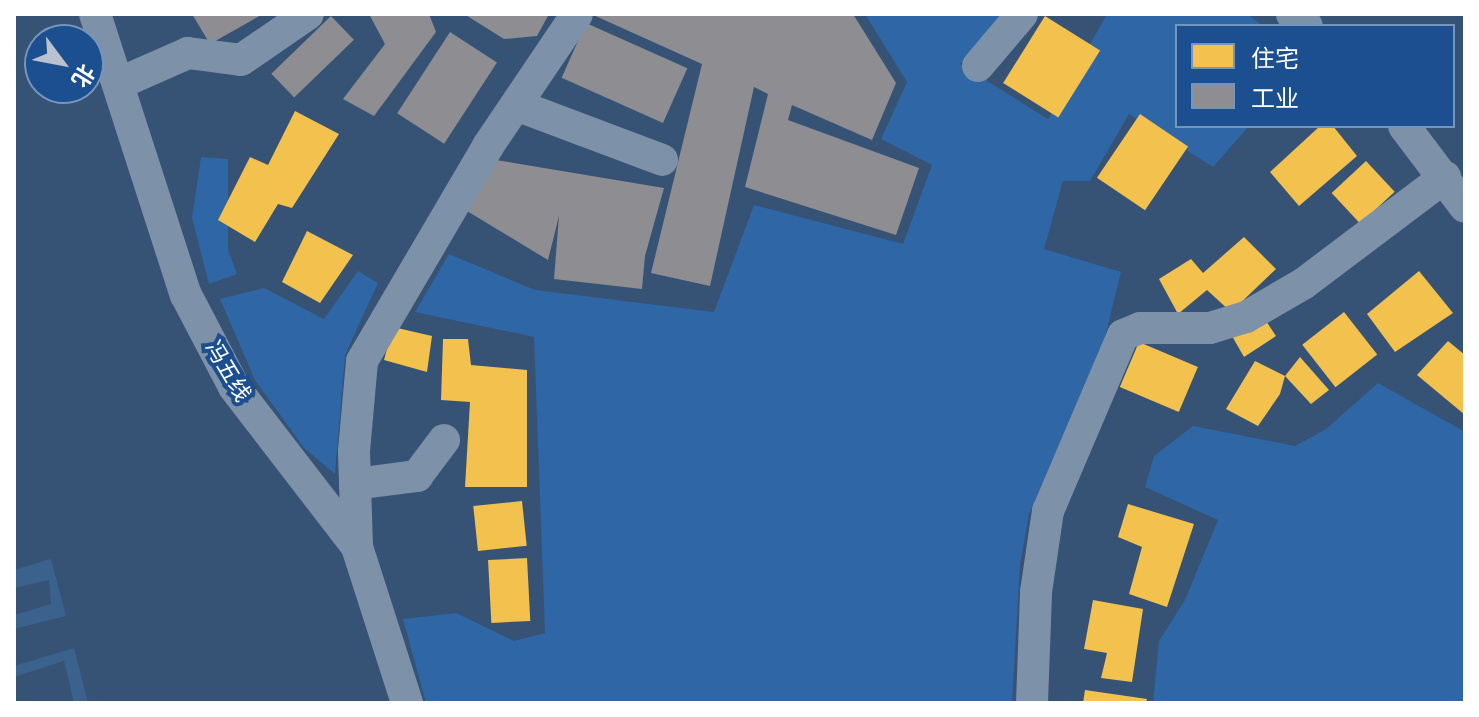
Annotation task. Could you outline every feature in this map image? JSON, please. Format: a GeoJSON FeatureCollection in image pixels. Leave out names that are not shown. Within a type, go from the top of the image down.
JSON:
{"type":"FeatureCollection","features":[{"type":"Feature","properties":{"kind":"street","name":"冯五线"},"geometry":{"type":"LineString","coordinates":[[95,14],[120,83],[186,295],[234,387],[357,547],[407,703]]}},
{"type":"Feature","properties":{"kind":"street"},"geometry":{"type":"LineString","coordinates":[[120,83],[188,53],[241,60],[308,14]]}},
{"type":"Feature","properties":{"kind":"street"},"geometry":{"type":"LineString","coordinates":[[357,547],[355,484],[362,361],[516,105],[577,14]]}},
{"type":"Feature","properties":{"kind":"street"},"geometry":{"type":"LineString","coordinates":[[978,66],[1022,14]]}},
{"type":"Feature","properties":{"kind":"street"},"geometry":{"type":"LineString","coordinates":[[516,105],[662,160]]}},
{"type":"Feature","properties":{"kind":"street"},"geometry":{"type":"LineString","coordinates":[[1406,128],[1465,207]]}},
{"type":"Feature","properties":{"kind":"street"},"geometry":{"type":"LineString","coordinates":[[1032,703],[1036,592],[1048,511],[1123,335],[1140,328],[1187,332],[1246,317],[1303,284],[1445,177]]}},
{"type":"Feature","properties":{"kind":"street"},"geometry":{"type":"LineString","coordinates":[[355,484],[417,476],[444,440]]}},
{"type":"Feature","properties":{"kind":"shaded area"},"geometry":{"type":"Polygon","coordinates":[[[865,14],[1008,14],[960,64],[1048,119],[1107,14],[1247,14],[1260,24],[1175,24],[1175,128],[1247,128],[1213,167],[1129,114],[1090,181],[1063,181],[1044,249],[1121,272],[1103,345],[1029,514],[1020,565],[1012,703],[426,703],[403,619],[456,613],[514,641],[545,633],[534,337],[415,312],[449,254],[535,290],[714,312],[754,205],[903,244],[932,165],[881,139],[907,82],[865,14]]]}},
{"type":"Feature","properties":{"kind":"shaded area"},"geometry":{"type":"Polygon","coordinates":[[[201,157],[228,159],[228,250],[237,274],[209,284],[192,218],[201,157]]]}},
{"type":"Feature","properties":{"kind":"shaded area"},"geometry":{"type":"Polygon","coordinates":[[[358,271],[378,283],[345,355],[335,474],[304,448],[255,380],[220,299],[264,288],[324,319],[358,271]]]}},
{"type":"Feature","properties":{"kind":"shaded area"},"geometry":{"type":"Polygon","coordinates":[[[1378,383],[1465,432],[1465,703],[1153,703],[1159,641],[1185,600],[1218,520],[1145,487],[1154,456],[1193,426],[1295,446],[1326,429],[1378,383]]]}},
{"type":"Feature","properties":{"kind":"shaded area"},"geometry":{"type":"Polygon","coordinates":[[[51,559],[66,616],[14,629],[14,615],[51,604],[49,580],[14,588],[14,570],[51,559]]]}},
{"type":"Feature","properties":{"kind":"shaded area"},"geometry":{"type":"Polygon","coordinates":[[[74,648],[88,703],[74,703],[64,661],[14,677],[14,666],[74,648]]]}},
{"type":"Feature","properties":{"kind":"building: 住宅"},"geometry":{"type":"Polygon","coordinates":[[[1045,16],[1100,50],[1058,117],[1003,83],[1045,16]]]}},
{"type":"Feature","properties":{"kind":"building: 住宅"},"geometry":{"type":"Polygon","coordinates":[[[295,111],[339,134],[292,208],[278,204],[255,242],[218,220],[250,157],[268,165],[295,111]]]}},
{"type":"Feature","properties":{"kind":"building: 住宅"},"geometry":{"type":"Polygon","coordinates":[[[1140,114],[1188,146],[1145,210],[1097,178],[1140,114]]]}},
{"type":"Feature","properties":{"kind":"building: 住宅"},"geometry":{"type":"Polygon","coordinates":[[[1318,128],[1335,128],[1357,156],[1299,206],[1270,172],[1318,128]]]}},
{"type":"Feature","properties":{"kind":"building: 住宅"},"geometry":{"type":"Polygon","coordinates":[[[1366,161],[1395,192],[1360,224],[1332,193],[1366,161]]]}},
{"type":"Feature","properties":{"kind":"building: 住宅"},"geometry":{"type":"Polygon","coordinates":[[[307,231],[353,255],[320,303],[282,282],[307,231]]]}},
{"type":"Feature","properties":{"kind":"building: 住宅"},"geometry":{"type":"Polygon","coordinates":[[[1244,237],[1276,269],[1231,312],[1207,290],[1178,314],[1159,279],[1191,259],[1203,273],[1244,237]]]}},
{"type":"Feature","properties":{"kind":"building: 住宅"},"geometry":{"type":"Polygon","coordinates":[[[1419,271],[1453,313],[1395,352],[1367,314],[1419,271]]]}},
{"type":"Feature","properties":{"kind":"building: 住宅"},"geometry":{"type":"Polygon","coordinates":[[[1344,312],[1377,355],[1335,387],[1302,345],[1344,312]]]}},
{"type":"Feature","properties":{"kind":"building: 住宅"},"geometry":{"type":"Polygon","coordinates":[[[1264,318],[1276,336],[1244,357],[1232,336],[1264,318]]]}},
{"type":"Feature","properties":{"kind":"building: 住宅"},"geometry":{"type":"Polygon","coordinates":[[[393,327],[432,336],[427,372],[384,360],[393,327]]]}},
{"type":"Feature","properties":{"kind":"building: 住宅"},"geometry":{"type":"Polygon","coordinates":[[[443,339],[468,339],[471,365],[527,370],[527,487],[465,487],[470,402],[441,400],[443,339]]]}},
{"type":"Feature","properties":{"kind":"building: 住宅"},"geometry":{"type":"Polygon","coordinates":[[[1448,341],[1465,355],[1465,415],[1417,375],[1448,341]]]}},
{"type":"Feature","properties":{"kind":"building: 住宅"},"geometry":{"type":"Polygon","coordinates":[[[1139,342],[1198,367],[1179,412],[1120,387],[1139,342]]]}},
{"type":"Feature","properties":{"kind":"building: 住宅"},"geometry":{"type":"Polygon","coordinates":[[[1300,357],[1329,390],[1311,404],[1285,376],[1300,357]]]}},
{"type":"Feature","properties":{"kind":"building: 住宅"},"geometry":{"type":"Polygon","coordinates":[[[1255,361],[1285,376],[1280,394],[1258,426],[1226,409],[1255,361]]]}},
{"type":"Feature","properties":{"kind":"building: 住宅"},"geometry":{"type":"Polygon","coordinates":[[[522,501],[527,546],[478,551],[473,506],[522,501]]]}},
{"type":"Feature","properties":{"kind":"building: 住宅"},"geometry":{"type":"Polygon","coordinates":[[[1128,504],[1194,524],[1167,607],[1129,594],[1142,547],[1118,537],[1128,504]]]}},
{"type":"Feature","properties":{"kind":"building: 住宅"},"geometry":{"type":"Polygon","coordinates":[[[527,558],[530,621],[491,623],[488,560],[527,558]]]}},
{"type":"Feature","properties":{"kind":"building: 住宅"},"geometry":{"type":"Polygon","coordinates":[[[1093,600],[1143,609],[1132,682],[1101,678],[1107,653],[1084,649],[1093,600]]]}},
{"type":"Feature","properties":{"kind":"building: 住宅"},"geometry":{"type":"Polygon","coordinates":[[[1085,690],[1147,699],[1146,703],[1083,703],[1085,690]]]}},
{"type":"Feature","properties":{"kind":"building: 工业"},"geometry":{"type":"Polygon","coordinates":[[[192,14],[263,14],[210,44],[192,14]]]}},
{"type":"Feature","properties":{"kind":"building: 工业"},"geometry":{"type":"Polygon","coordinates":[[[369,14],[429,14],[436,32],[374,116],[343,99],[385,44],[369,14]]]}},
{"type":"Feature","properties":{"kind":"building: 工业"},"geometry":{"type":"Polygon","coordinates":[[[464,14],[549,14],[537,36],[504,39],[464,14]]]}},
{"type":"Feature","properties":{"kind":"building: 工业"},"geometry":{"type":"Polygon","coordinates":[[[591,14],[853,14],[896,83],[872,140],[792,105],[788,120],[919,168],[896,235],[745,187],[768,94],[754,87],[710,286],[651,273],[702,64],[591,14]]]}},
{"type":"Feature","properties":{"kind":"building: 工业"},"geometry":{"type":"Polygon","coordinates":[[[331,16],[354,40],[294,97],[271,74],[331,16]]]}},
{"type":"Feature","properties":{"kind":"building: 工业"},"geometry":{"type":"Polygon","coordinates":[[[586,23],[687,68],[663,123],[562,78],[586,23]]]}},
{"type":"Feature","properties":{"kind":"building: 工业"},"geometry":{"type":"Polygon","coordinates":[[[450,32],[497,62],[444,144],[397,113],[450,32]]]}},
{"type":"Feature","properties":{"kind":"building: 工业"},"geometry":{"type":"Polygon","coordinates":[[[496,160],[664,188],[645,256],[642,289],[554,279],[559,216],[548,260],[467,211],[496,160]]]}}]}
